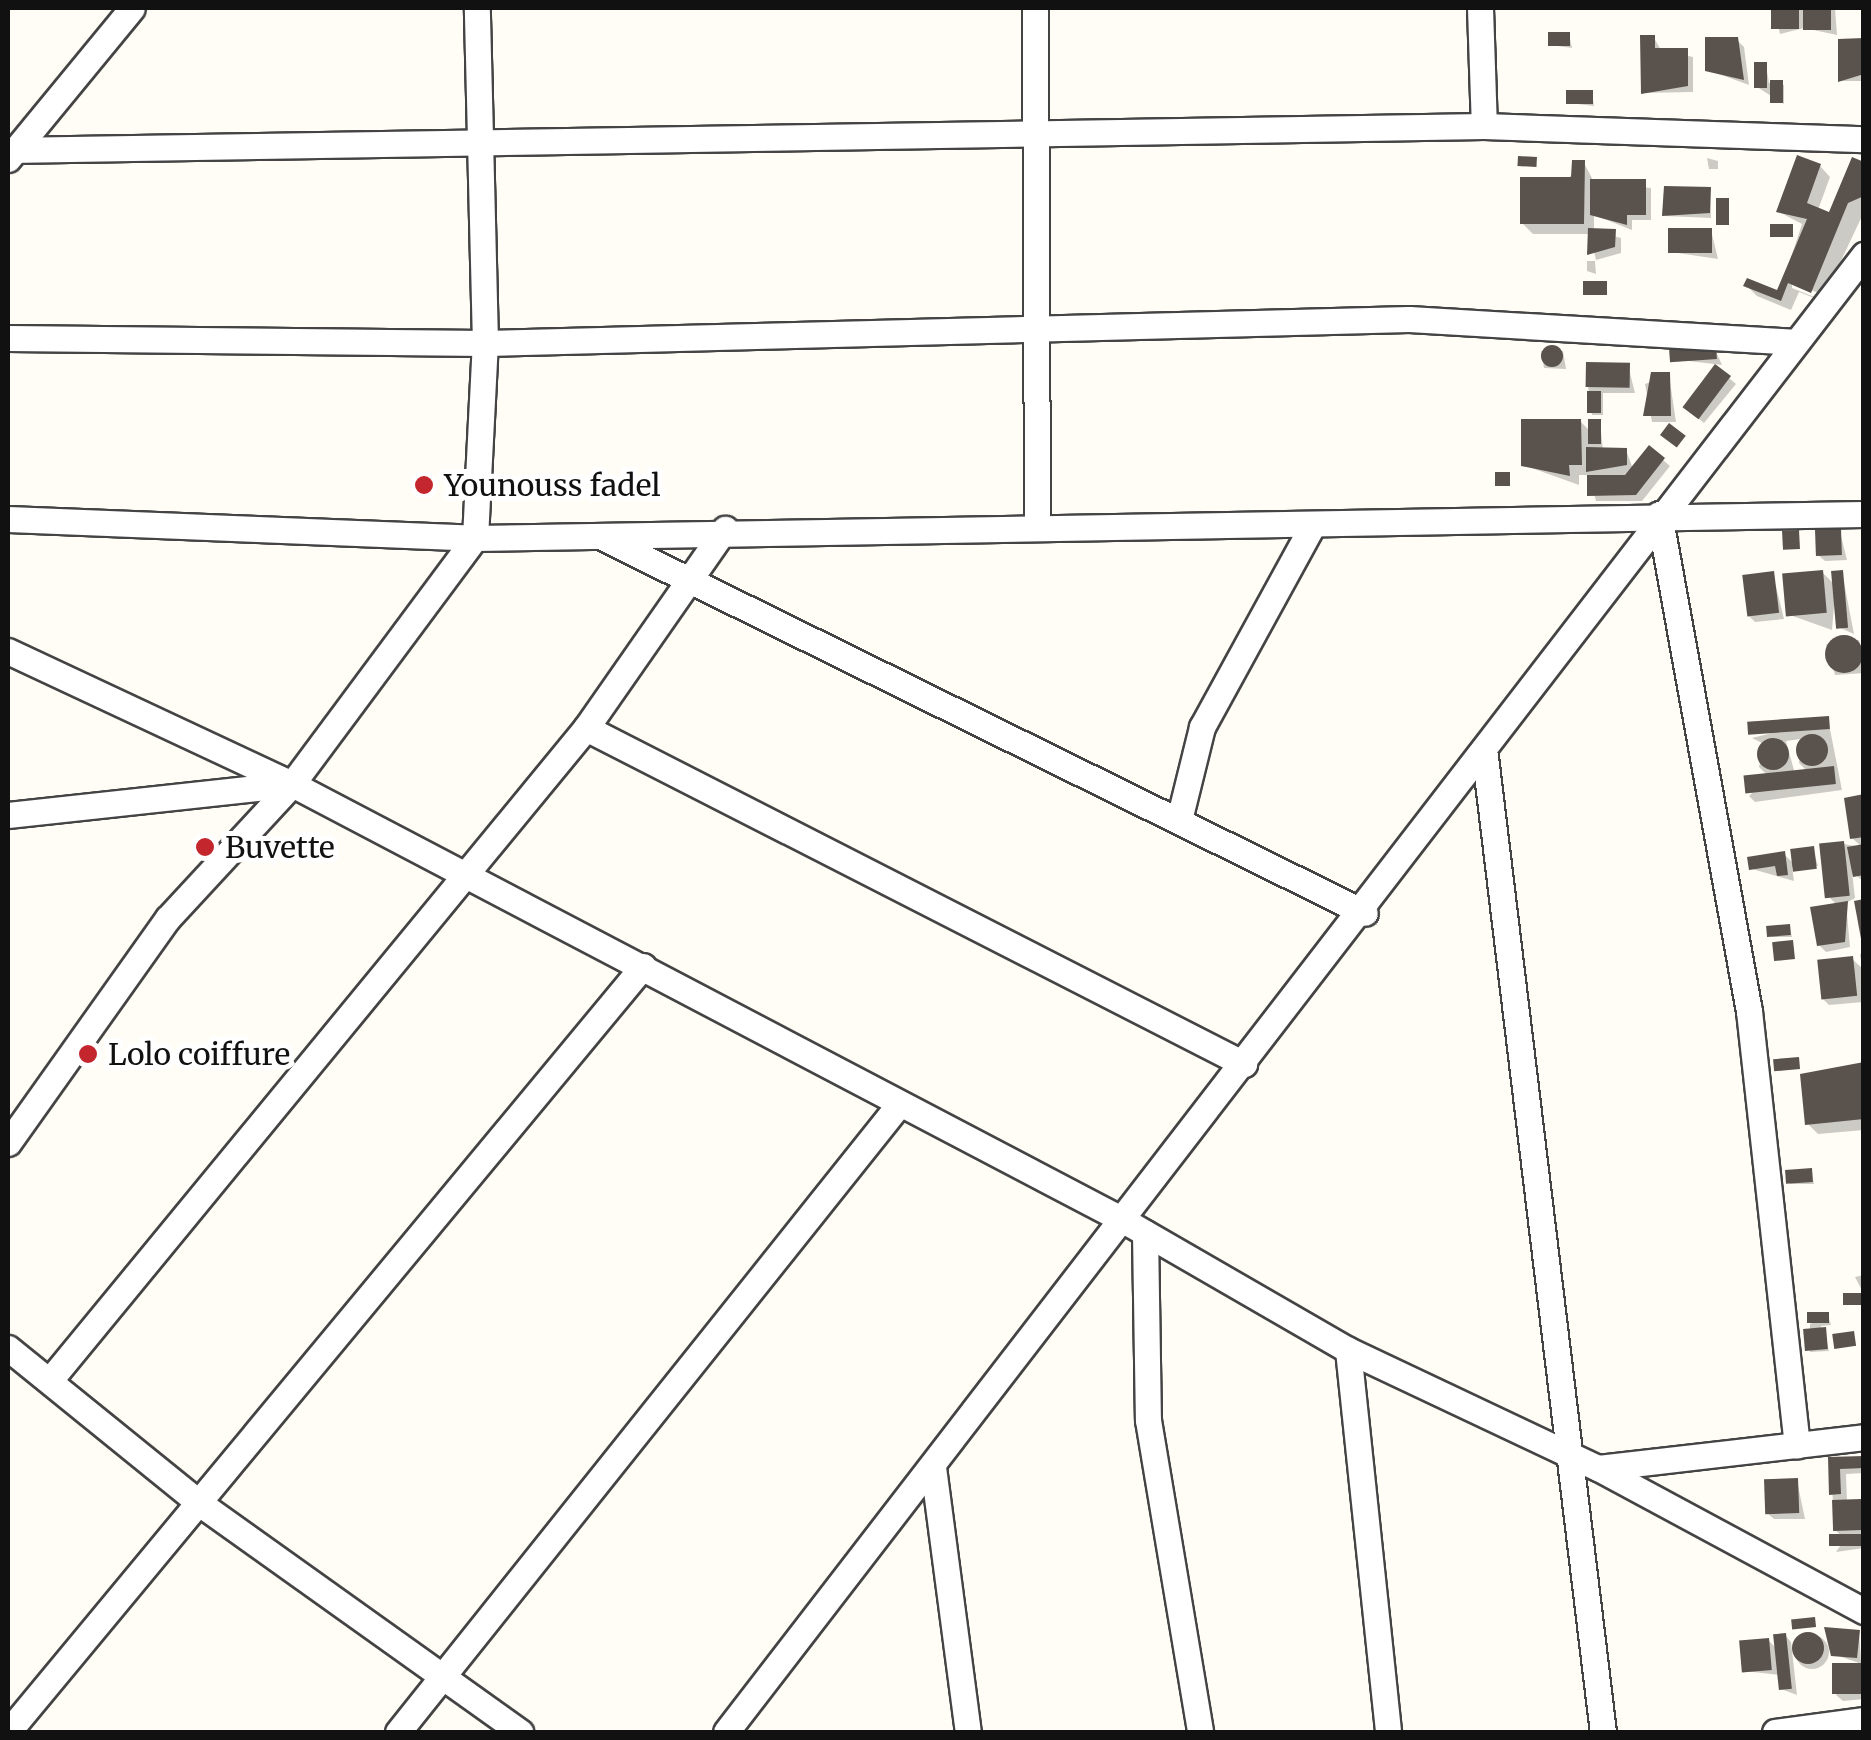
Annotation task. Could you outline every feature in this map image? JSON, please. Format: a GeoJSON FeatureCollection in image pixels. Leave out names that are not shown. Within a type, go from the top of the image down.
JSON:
{"type":"FeatureCollection","features":[{"type":"Feature","properties":{"kind":"street"},"geometry":{"type":"LineString","coordinates":[[10,153],[132,8]]}},
{"type":"Feature","properties":{"kind":"street"},"geometry":{"type":"LineString","coordinates":[[8,1143],[168,918],[292,784],[475,538],[485,343],[477,8]]}},
{"type":"Feature","properties":{"kind":"street"},"geometry":{"type":"LineString","coordinates":[[1035,8],[1037,525]]}},
{"type":"Feature","properties":{"kind":"street"},"geometry":{"type":"LineString","coordinates":[[1480,8],[1484,126]]}},
{"type":"Feature","properties":{"kind":"street"},"geometry":{"type":"LineString","coordinates":[[10,153],[479,144],[1037,140],[1484,126],[1864,139]]}},
{"type":"Feature","properties":{"kind":"street"},"geometry":{"type":"LineString","coordinates":[[726,1732],[934,1468],[1134,1226],[1244,1064],[1365,913],[1659,514],[1864,256]]}},
{"type":"Feature","properties":{"kind":"street"},"geometry":{"type":"LineString","coordinates":[[1846,278],[1864,298]]}},
{"type":"Feature","properties":{"kind":"street"},"geometry":{"type":"LineString","coordinates":[[8,338],[485,343],[1037,325],[1408,319],[1793,342]]}},
{"type":"Feature","properties":{"kind":"street"},"geometry":{"type":"LineString","coordinates":[[1659,514],[1749,1010],[1797,1445]]}},
{"type":"Feature","properties":{"kind":"street"},"geometry":{"type":"LineString","coordinates":[[8,520],[475,538],[604,538],[726,529],[1037,525],[1310,530],[1659,514],[1864,514]]}},
{"type":"Feature","properties":{"kind":"street"},"geometry":{"type":"LineString","coordinates":[[50,1380],[457,875],[586,728],[726,529]]}},
{"type":"Feature","properties":{"kind":"street"},"geometry":{"type":"LineString","coordinates":[[1179,820],[1202,727],[1310,530]]}},
{"type":"Feature","properties":{"kind":"street"},"geometry":{"type":"LineString","coordinates":[[604,538],[1365,913]]}},
{"type":"Feature","properties":{"kind":"street"},"geometry":{"type":"LineString","coordinates":[[8,651],[292,784],[457,875],[643,966],[896,1108],[1134,1226],[1348,1350],[1598,1468],[1864,1611]]}},
{"type":"Feature","properties":{"kind":"street"},"geometry":{"type":"LineString","coordinates":[[586,728],[1244,1064]]}},
{"type":"Feature","properties":{"kind":"street"},"geometry":{"type":"LineString","coordinates":[[1484,749],[1566,1456],[1603,1732]]}},
{"type":"Feature","properties":{"kind":"street"},"geometry":{"type":"LineString","coordinates":[[8,815],[292,784]]}},
{"type":"Feature","properties":{"kind":"street"},"geometry":{"type":"LineString","coordinates":[[8,1732],[202,1505],[643,966]]}},
{"type":"Feature","properties":{"kind":"street"},"geometry":{"type":"LineString","coordinates":[[398,1732],[896,1108]]}},
{"type":"Feature","properties":{"kind":"street"},"geometry":{"type":"LineString","coordinates":[[1134,1226],[1148,1420],[1200,1732]]}},
{"type":"Feature","properties":{"kind":"street"},"geometry":{"type":"LineString","coordinates":[[8,1348],[202,1505],[520,1732]]}},
{"type":"Feature","properties":{"kind":"street"},"geometry":{"type":"LineString","coordinates":[[1348,1350],[1388,1732]]}},
{"type":"Feature","properties":{"kind":"street"},"geometry":{"type":"LineString","coordinates":[[1598,1468],[1864,1437]]}},
{"type":"Feature","properties":{"kind":"street"},"geometry":{"type":"LineString","coordinates":[[934,1468],[968,1732]]}},
{"type":"Feature","properties":{"kind":"street"},"geometry":{"type":"LineString","coordinates":[[1775,1732],[1864,1720]]}},
{"type":"Feature","properties":{"kind":"building"},"geometry":{"type":"Polygon","coordinates":[[[1771,8],[1799,8],[1799,29],[1771,29],[1771,8]]]}},
{"type":"Feature","properties":{"kind":"building"},"geometry":{"type":"Polygon","coordinates":[[[1803,8],[1831,8],[1831,30],[1803,30],[1803,8]]]}},
{"type":"Feature","properties":{"kind":"building"},"geometry":{"type":"Polygon","coordinates":[[[1548,32],[1570,32],[1570,46],[1548,46],[1548,32]]]}},
{"type":"Feature","properties":{"kind":"building"},"geometry":{"type":"Polygon","coordinates":[[[1640,35],[1655,35],[1655,48],[1688,48],[1688,86],[1641,94],[1640,35]]]}},
{"type":"Feature","properties":{"kind":"building"},"geometry":{"type":"Polygon","coordinates":[[[1705,37],[1738,37],[1744,80],[1705,71],[1705,37]]]}},
{"type":"Feature","properties":{"kind":"building"},"geometry":{"type":"Polygon","coordinates":[[[1864,38],[1864,74],[1838,82],[1838,39],[1864,38]]]}},
{"type":"Feature","properties":{"kind":"building"},"geometry":{"type":"Polygon","coordinates":[[[1754,62],[1767,62],[1767,88],[1754,88],[1754,62]]]}},
{"type":"Feature","properties":{"kind":"building"},"geometry":{"type":"Polygon","coordinates":[[[1770,80],[1783,80],[1783,103],[1770,103],[1770,80]]]}},
{"type":"Feature","properties":{"kind":"building"},"geometry":{"type":"Polygon","coordinates":[[[1566,90],[1593,90],[1593,104],[1566,104],[1566,90]]]}},
{"type":"Feature","properties":{"kind":"building"},"geometry":{"type":"Polygon","coordinates":[[[1797,155],[1821,164],[1807,203],[1829,212],[1852,157],[1864,162],[1864,196],[1848,203],[1811,293],[1788,283],[1781,301],[1743,286],[1747,278],[1777,290],[1807,219],[1776,212],[1797,155]]]}},
{"type":"Feature","properties":{"kind":"building"},"geometry":{"type":"Polygon","coordinates":[[[1518,156],[1537,157],[1536,167],[1517,166],[1518,156]]]}},
{"type":"Feature","properties":{"kind":"building"},"geometry":{"type":"Polygon","coordinates":[[[1572,160],[1585,160],[1584,224],[1520,224],[1520,177],[1571,177],[1572,160]]]}},
{"type":"Feature","properties":{"kind":"building"},"geometry":{"type":"Polygon","coordinates":[[[1590,179],[1646,179],[1646,215],[1627,215],[1627,225],[1590,215],[1590,179]]]}},
{"type":"Feature","properties":{"kind":"building"},"geometry":{"type":"Polygon","coordinates":[[[1664,186],[1711,187],[1710,213],[1662,216],[1664,186]]]}},
{"type":"Feature","properties":{"kind":"building"},"geometry":{"type":"Polygon","coordinates":[[[1716,198],[1729,198],[1729,225],[1716,225],[1716,198]]]}},
{"type":"Feature","properties":{"kind":"building"},"geometry":{"type":"Polygon","coordinates":[[[1770,224],[1793,224],[1793,237],[1770,237],[1770,224]]]}},
{"type":"Feature","properties":{"kind":"building"},"geometry":{"type":"Polygon","coordinates":[[[1588,228],[1616,229],[1615,247],[1587,255],[1588,228]]]}},
{"type":"Feature","properties":{"kind":"building"},"geometry":{"type":"Polygon","coordinates":[[[1668,228],[1712,228],[1712,253],[1668,253],[1668,228]]]}},
{"type":"Feature","properties":{"kind":"building"},"geometry":{"type":"Polygon","coordinates":[[[1583,281],[1607,281],[1607,295],[1583,295],[1583,281]]]}},
{"type":"Feature","properties":{"kind":"building"},"geometry":{"type":"Polygon","coordinates":[[[1548,345],[1556,345],[1563,356],[1556,367],[1548,367],[1541,360],[1541,352],[1548,345]]]}},
{"type":"Feature","properties":{"kind":"building"},"geometry":{"type":"Polygon","coordinates":[[[1716,346],[1717,359],[1670,362],[1669,349],[1716,346]]]}},
{"type":"Feature","properties":{"kind":"building"},"geometry":{"type":"Polygon","coordinates":[[[1586,362],[1630,363],[1630,388],[1586,387],[1586,362]]]}},
{"type":"Feature","properties":{"kind":"building"},"geometry":{"type":"Polygon","coordinates":[[[1715,364],[1731,376],[1698,419],[1683,407],[1715,364]]]}},
{"type":"Feature","properties":{"kind":"building"},"geometry":{"type":"Polygon","coordinates":[[[1651,372],[1670,372],[1671,416],[1643,416],[1651,372]]]}},
{"type":"Feature","properties":{"kind":"building"},"geometry":{"type":"Polygon","coordinates":[[[1587,391],[1601,391],[1601,413],[1587,413],[1587,391]]]}},
{"type":"Feature","properties":{"kind":"building"},"geometry":{"type":"Polygon","coordinates":[[[1521,419],[1581,419],[1582,465],[1569,465],[1570,476],[1521,466],[1521,419]]]}},
{"type":"Feature","properties":{"kind":"building"},"geometry":{"type":"Polygon","coordinates":[[[1588,419],[1601,419],[1601,444],[1588,444],[1588,419]]]}},
{"type":"Feature","properties":{"kind":"building"},"geometry":{"type":"Polygon","coordinates":[[[1669,423],[1686,436],[1677,448],[1660,435],[1669,423]]]}},
{"type":"Feature","properties":{"kind":"building"},"geometry":{"type":"Polygon","coordinates":[[[1649,445],[1665,458],[1636,495],[1587,496],[1587,475],[1625,475],[1649,445]]]}},
{"type":"Feature","properties":{"kind":"building"},"geometry":{"type":"Polygon","coordinates":[[[1586,447],[1627,448],[1627,465],[1586,472],[1586,447]]]}},
{"type":"Feature","properties":{"kind":"building"},"geometry":{"type":"Polygon","coordinates":[[[1495,472],[1510,472],[1510,486],[1495,486],[1495,472]]]}},
{"type":"Feature","properties":{"kind":"building"},"geometry":{"type":"Polygon","coordinates":[[[1841,529],[1842,555],[1816,556],[1815,530],[1841,529]]]}},
{"type":"Feature","properties":{"kind":"building"},"geometry":{"type":"Polygon","coordinates":[[[1799,530],[1800,549],[1783,550],[1782,531],[1799,530]]]}},
{"type":"Feature","properties":{"kind":"building"},"geometry":{"type":"Polygon","coordinates":[[[1823,570],[1827,613],[1786,616],[1782,574],[1823,570]]]}},
{"type":"Feature","properties":{"kind":"building"},"geometry":{"type":"Polygon","coordinates":[[[1843,570],[1848,628],[1836,629],[1831,571],[1843,570]]]}},
{"type":"Feature","properties":{"kind":"building"},"geometry":{"type":"Polygon","coordinates":[[[1774,571],[1779,613],[1747,617],[1742,575],[1774,571]]]}},
{"type":"Feature","properties":{"kind":"building"},"geometry":{"type":"Polygon","coordinates":[[[1844,635],[1857,641],[1863,654],[1857,667],[1844,673],[1831,667],[1825,654],[1831,641],[1844,635]]]}},
{"type":"Feature","properties":{"kind":"building"},"geometry":{"type":"Polygon","coordinates":[[[1829,716],[1830,729],[1748,735],[1747,722],[1829,716]]]}},
{"type":"Feature","properties":{"kind":"building"},"geometry":{"type":"Polygon","coordinates":[[[1812,734],[1824,738],[1828,750],[1824,762],[1812,766],[1800,762],[1796,750],[1800,738],[1812,734]]]}},
{"type":"Feature","properties":{"kind":"building"},"geometry":{"type":"Polygon","coordinates":[[[1773,738],[1784,743],[1789,754],[1784,765],[1773,770],[1762,765],[1757,754],[1762,743],[1773,738]]]}},
{"type":"Feature","properties":{"kind":"building"},"geometry":{"type":"Polygon","coordinates":[[[1834,766],[1836,784],[1745,793],[1743,776],[1834,766]]]}},
{"type":"Feature","properties":{"kind":"building"},"geometry":{"type":"Polygon","coordinates":[[[1864,794],[1864,837],[1850,839],[1844,798],[1864,794]]]}},
{"type":"Feature","properties":{"kind":"building"},"geometry":{"type":"Polygon","coordinates":[[[1844,841],[1850,896],[1825,898],[1819,844],[1844,841]]]}},
{"type":"Feature","properties":{"kind":"building"},"geometry":{"type":"Polygon","coordinates":[[[1864,844],[1864,875],[1853,877],[1847,847],[1864,844]]]}},
{"type":"Feature","properties":{"kind":"building"},"geometry":{"type":"Polygon","coordinates":[[[1814,846],[1817,869],[1793,872],[1790,849],[1814,846]]]}},
{"type":"Feature","properties":{"kind":"building"},"geometry":{"type":"Polygon","coordinates":[[[1785,851],[1788,875],[1777,876],[1775,866],[1749,870],[1747,857],[1785,851]]]}},
{"type":"Feature","properties":{"kind":"building"},"geometry":{"type":"Polygon","coordinates":[[[1864,899],[1864,943],[1862,944],[1854,901],[1864,899]]]}},
{"type":"Feature","properties":{"kind":"building"},"geometry":{"type":"Polygon","coordinates":[[[1848,901],[1845,942],[1817,946],[1810,907],[1848,901]]]}},
{"type":"Feature","properties":{"kind":"building"},"geometry":{"type":"Polygon","coordinates":[[[1790,924],[1791,935],[1767,937],[1766,926],[1790,924]]]}},
{"type":"Feature","properties":{"kind":"building"},"geometry":{"type":"Polygon","coordinates":[[[1793,940],[1795,959],[1774,961],[1772,942],[1793,940]]]}},
{"type":"Feature","properties":{"kind":"building"},"geometry":{"type":"Polygon","coordinates":[[[1853,956],[1857,996],[1821,1000],[1817,960],[1853,956]]]}},
{"type":"Feature","properties":{"kind":"building"},"geometry":{"type":"Polygon","coordinates":[[[1799,1057],[1800,1069],[1774,1071],[1773,1059],[1799,1057]]]}},
{"type":"Feature","properties":{"kind":"building"},"geometry":{"type":"Polygon","coordinates":[[[1864,1062],[1864,1119],[1805,1125],[1800,1074],[1864,1062]]]}},
{"type":"Feature","properties":{"kind":"building"},"geometry":{"type":"Polygon","coordinates":[[[1812,1168],[1813,1182],[1786,1184],[1785,1170],[1812,1168]]]}},
{"type":"Feature","properties":{"kind":"building"},"geometry":{"type":"Polygon","coordinates":[[[1843,1293],[1864,1293],[1864,1305],[1843,1305],[1843,1293]]]}},
{"type":"Feature","properties":{"kind":"building"},"geometry":{"type":"Polygon","coordinates":[[[1807,1312],[1829,1312],[1829,1323],[1807,1323],[1807,1312]]]}},
{"type":"Feature","properties":{"kind":"building"},"geometry":{"type":"Polygon","coordinates":[[[1826,1327],[1828,1349],[1805,1351],[1803,1329],[1826,1327]]]}},
{"type":"Feature","properties":{"kind":"building"},"geometry":{"type":"Polygon","coordinates":[[[1854,1331],[1856,1346],[1834,1349],[1832,1334],[1854,1331]]]}},
{"type":"Feature","properties":{"kind":"building"},"geometry":{"type":"Polygon","coordinates":[[[1864,1456],[1864,1468],[1840,1469],[1841,1494],[1829,1495],[1828,1457],[1864,1456]]]}},
{"type":"Feature","properties":{"kind":"building"},"geometry":{"type":"Polygon","coordinates":[[[1798,1478],[1799,1513],[1765,1514],[1764,1479],[1798,1478]]]}},
{"type":"Feature","properties":{"kind":"building"},"geometry":{"type":"Polygon","coordinates":[[[1861,1499],[1862,1530],[1833,1531],[1832,1500],[1861,1499]]]}},
{"type":"Feature","properties":{"kind":"building"},"geometry":{"type":"Polygon","coordinates":[[[1829,1534],[1864,1534],[1864,1546],[1829,1546],[1829,1534]]]}},
{"type":"Feature","properties":{"kind":"building"},"geometry":{"type":"Polygon","coordinates":[[[1815,1617],[1816,1627],[1792,1629],[1791,1620],[1815,1617]]]}},
{"type":"Feature","properties":{"kind":"building"},"geometry":{"type":"Polygon","coordinates":[[[1824,1627],[1860,1630],[1857,1658],[1831,1656],[1824,1627]]]}},
{"type":"Feature","properties":{"kind":"building"},"geometry":{"type":"Polygon","coordinates":[[[1808,1632],[1819,1637],[1824,1648],[1819,1659],[1808,1664],[1797,1659],[1792,1648],[1797,1637],[1808,1632]]]}},
{"type":"Feature","properties":{"kind":"building"},"geometry":{"type":"Polygon","coordinates":[[[1786,1633],[1792,1689],[1779,1690],[1773,1634],[1786,1633]]]}},
{"type":"Feature","properties":{"kind":"building"},"geometry":{"type":"Polygon","coordinates":[[[1769,1638],[1772,1670],[1742,1672],[1739,1641],[1769,1638]]]}},
{"type":"Feature","properties":{"kind":"building"},"geometry":{"type":"Polygon","coordinates":[[[1832,1663],[1864,1663],[1864,1694],[1832,1694],[1832,1663]]]}},
{"type":"Feature","properties":{"kind":"place","name":"Younouss fadel"},"geometry":{"type":"Point","coordinates":[424,485]}},
{"type":"Feature","properties":{"kind":"place","name":"Buvette"},"geometry":{"type":"Point","coordinates":[205,847]}},
{"type":"Feature","properties":{"kind":"place","name":"Lolo coiffure"},"geometry":{"type":"Point","coordinates":[88,1054]}}]}
